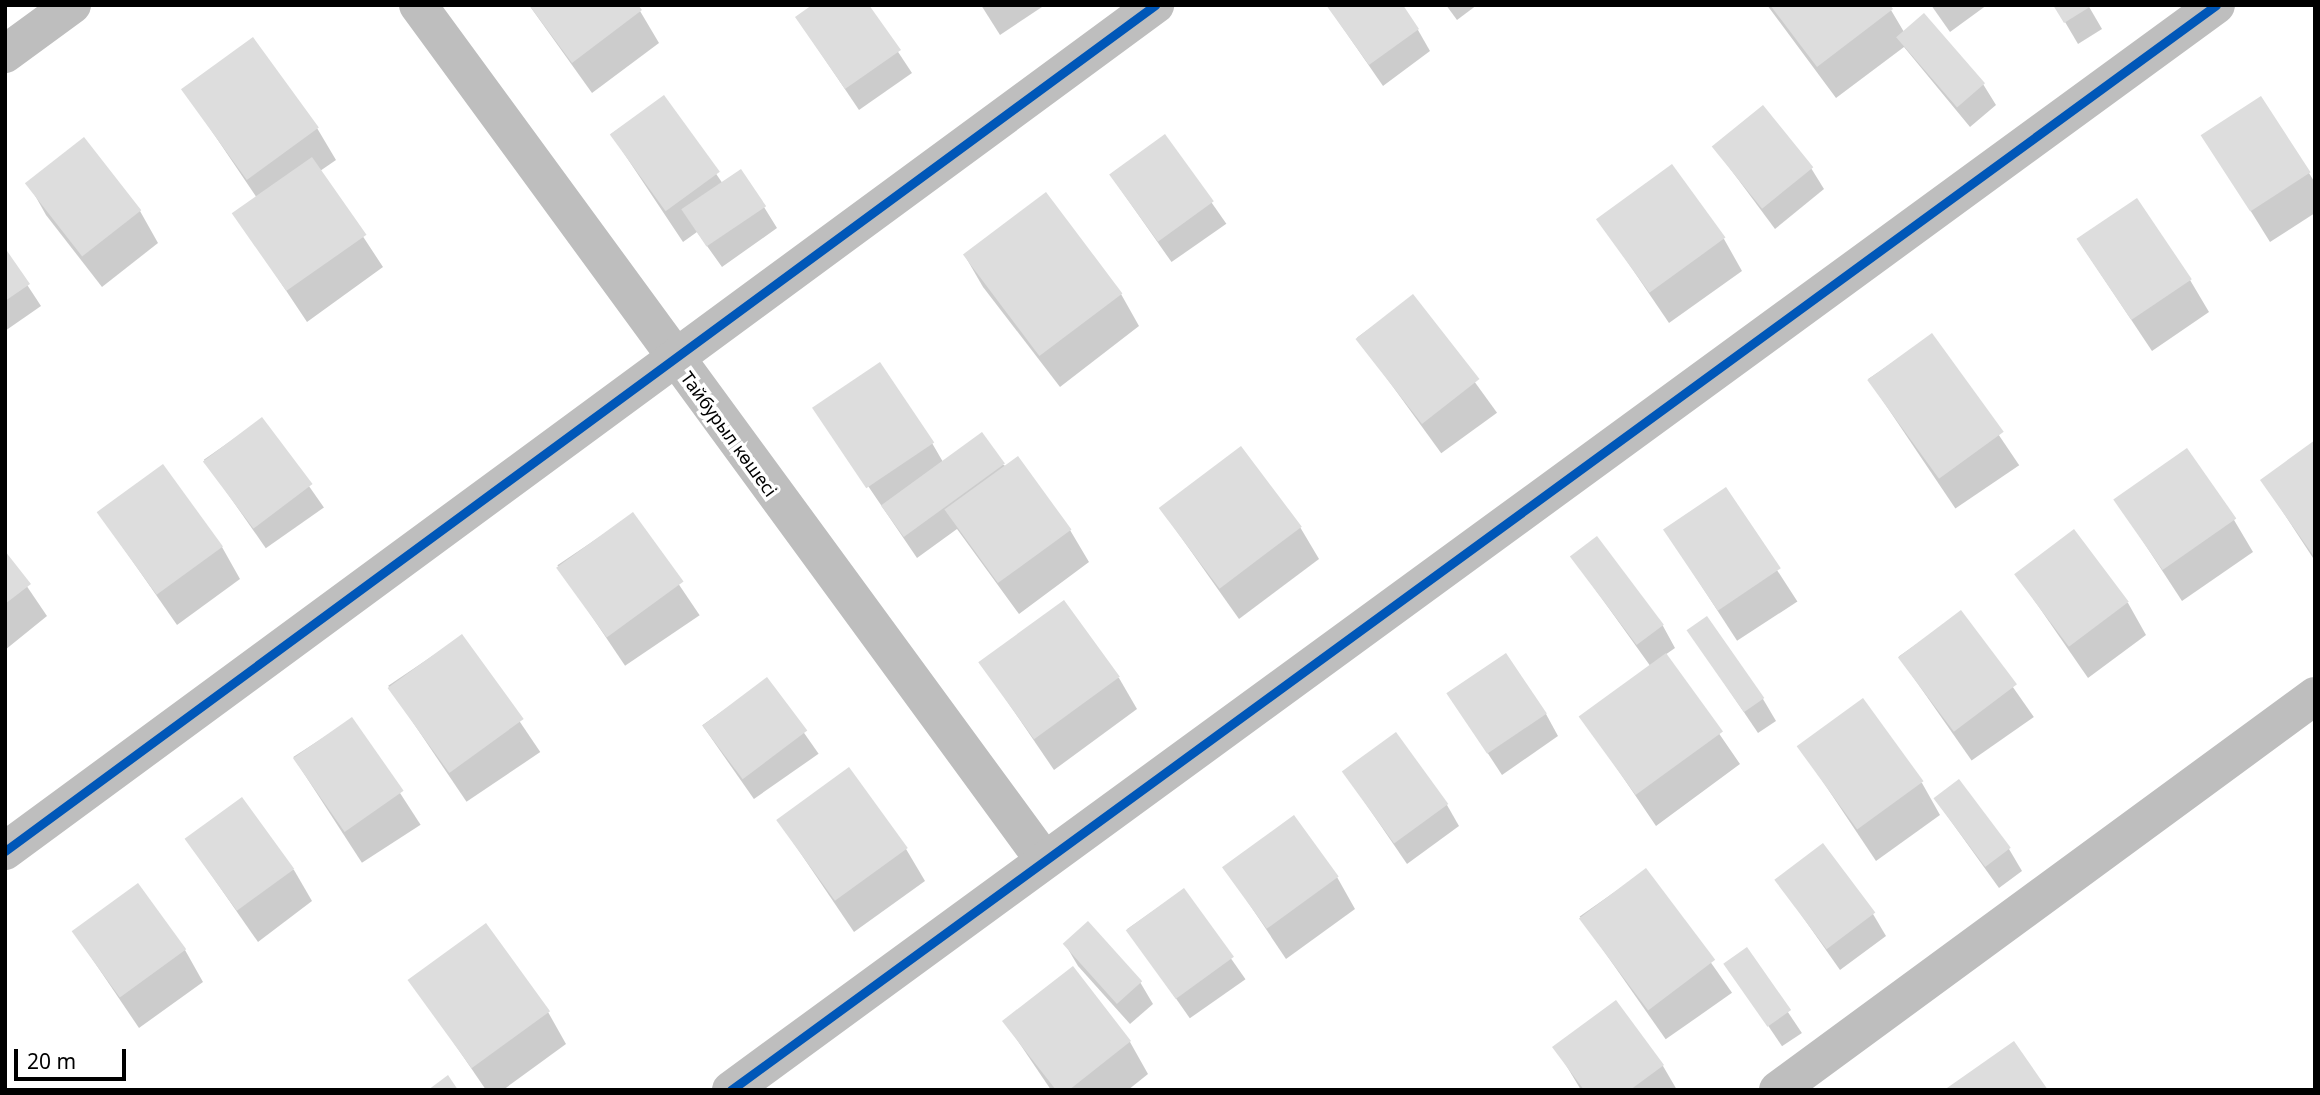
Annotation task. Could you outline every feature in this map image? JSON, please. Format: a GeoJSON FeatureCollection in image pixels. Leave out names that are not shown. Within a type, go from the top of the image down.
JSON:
{"type":"FeatureCollection","features":[{"type":"Feature","properties":{"kind":"street"},"geometry":{"type":"LineString","coordinates":[[5,54],[72,5]]}},
{"type":"Feature","properties":{"kind":"street","name":"Тайбурыл көшесі"},"geometry":{"type":"LineString","coordinates":[[418,5],[1044,860]]}},
{"type":"Feature","properties":{"kind":"street"},"geometry":{"type":"LineString","coordinates":[[5,851],[1155,5]]}},
{"type":"Feature","properties":{"kind":"street"},"geometry":{"type":"LineString","coordinates":[[731,1090],[2216,5]]}},
{"type":"Feature","properties":{"kind":"street"},"geometry":{"type":"LineString","coordinates":[[1778,1090],[2315,696]]}},
{"type":"Feature","properties":{"kind":"building"},"geometry":{"type":"Polygon","coordinates":[[[529,5],[638,5],[642,10],[572,63],[529,5]]]}},
{"type":"Feature","properties":{"kind":"building"},"geometry":{"type":"Polygon","coordinates":[[[812,5],[869,5],[901,50],[845,89],[795,17],[812,5]]]}},
{"type":"Feature","properties":{"kind":"building"},"geometry":{"type":"Polygon","coordinates":[[[1326,5],[1403,5],[1419,29],[1369,65],[1326,5]]]}},
{"type":"Feature","properties":{"kind":"building"},"geometry":{"type":"Polygon","coordinates":[[[1770,5],[1890,5],[1893,9],[1817,67],[1770,5]]]}},
{"type":"Feature","properties":{"kind":"building"},"geometry":{"type":"Polygon","coordinates":[[[2053,5],[2093,5],[2064,23],[2053,5]]]}},
{"type":"Feature","properties":{"kind":"building"},"geometry":{"type":"Polygon","coordinates":[[[1924,13],[1985,83],[1957,107],[1896,37],[1924,13]]]}},
{"type":"Feature","properties":{"kind":"building"},"geometry":{"type":"Polygon","coordinates":[[[253,37],[319,128],[247,180],[181,89],[253,37]]]}},
{"type":"Feature","properties":{"kind":"building"},"geometry":{"type":"Polygon","coordinates":[[[664,95],[720,172],[666,211],[610,134],[664,95]]]}},
{"type":"Feature","properties":{"kind":"building"},"geometry":{"type":"Polygon","coordinates":[[[2261,96],[2311,172],[2250,212],[2201,135],[2261,96]]]}},
{"type":"Feature","properties":{"kind":"building"},"geometry":{"type":"Polygon","coordinates":[[[1763,105],[1813,167],[1762,209],[1712,147],[1763,105]]]}},
{"type":"Feature","properties":{"kind":"building"},"geometry":{"type":"Polygon","coordinates":[[[1165,134],[1214,201],[1158,242],[1109,175],[1165,134]]]}},
{"type":"Feature","properties":{"kind":"building"},"geometry":{"type":"Polygon","coordinates":[[[84,137],[141,210],[82,256],[25,183],[84,137]]]}},
{"type":"Feature","properties":{"kind":"building"},"geometry":{"type":"Polygon","coordinates":[[[312,157],[366,235],[286,291],[232,213],[312,157]]]}},
{"type":"Feature","properties":{"kind":"building"},"geometry":{"type":"Polygon","coordinates":[[[1672,164],[1725,238],[1649,293],[1596,219],[1672,164]]]}},
{"type":"Feature","properties":{"kind":"building"},"geometry":{"type":"Polygon","coordinates":[[[741,169],[766,206],[706,247],[681,209],[741,169]]]}},
{"type":"Feature","properties":{"kind":"building"},"geometry":{"type":"Polygon","coordinates":[[[1046,192],[1122,293],[1039,356],[963,255],[1046,192]]]}},
{"type":"Feature","properties":{"kind":"building"},"geometry":{"type":"Polygon","coordinates":[[[2137,198],[2192,279],[2131,320],[2076,239],[2137,198]]]}},
{"type":"Feature","properties":{"kind":"building"},"geometry":{"type":"Polygon","coordinates":[[[5,248],[30,284],[5,301],[5,248]]]}},
{"type":"Feature","properties":{"kind":"building"},"geometry":{"type":"Polygon","coordinates":[[[1413,294],[1479,379],[1422,424],[1355,339],[1413,294]]]}},
{"type":"Feature","properties":{"kind":"building"},"geometry":{"type":"Polygon","coordinates":[[[1932,333],[2004,432],[1939,479],[1867,380],[1932,333]]]}},
{"type":"Feature","properties":{"kind":"building"},"geometry":{"type":"Polygon","coordinates":[[[880,362],[934,442],[866,488],[812,408],[880,362]]]}},
{"type":"Feature","properties":{"kind":"building"},"geometry":{"type":"Polygon","coordinates":[[[262,417],[313,484],[253,529],[203,462],[262,417]]]}},
{"type":"Feature","properties":{"kind":"building"},"geometry":{"type":"Polygon","coordinates":[[[982,432],[1005,464],[904,537],[881,505],[982,432]]]}},
{"type":"Feature","properties":{"kind":"building"},"geometry":{"type":"Polygon","coordinates":[[[2315,440],[2315,558],[2260,480],[2315,440]]]}},
{"type":"Feature","properties":{"kind":"building"},"geometry":{"type":"Polygon","coordinates":[[[1241,446],[1302,527],[1220,589],[1159,508],[1241,446]]]}},
{"type":"Feature","properties":{"kind":"building"},"geometry":{"type":"Polygon","coordinates":[[[2187,448],[2236,518],[2163,570],[2113,500],[2187,448]]]}},
{"type":"Feature","properties":{"kind":"building"},"geometry":{"type":"Polygon","coordinates":[[[1018,456],[1071,530],[998,583],[944,509],[1018,456]]]}},
{"type":"Feature","properties":{"kind":"building"},"geometry":{"type":"Polygon","coordinates":[[[163,464],[223,547],[157,595],[97,512],[163,464]]]}},
{"type":"Feature","properties":{"kind":"building"},"geometry":{"type":"Polygon","coordinates":[[[1726,487],[1781,568],[1718,611],[1663,529],[1726,487]]]}},
{"type":"Feature","properties":{"kind":"building"},"geometry":{"type":"Polygon","coordinates":[[[633,512],[684,582],[607,637],[556,568],[633,512]]]}},
{"type":"Feature","properties":{"kind":"building"},"geometry":{"type":"Polygon","coordinates":[[[2074,529],[2129,602],[2069,647],[2014,574],[2074,529]]]}},
{"type":"Feature","properties":{"kind":"building"},"geometry":{"type":"Polygon","coordinates":[[[1597,536],[1664,625],[1637,645],[1570,556],[1597,536]]]}},
{"type":"Feature","properties":{"kind":"building"},"geometry":{"type":"Polygon","coordinates":[[[5,551],[31,584],[5,604],[5,551]]]}},
{"type":"Feature","properties":{"kind":"building"},"geometry":{"type":"Polygon","coordinates":[[[1064,600],[1120,677],[1034,739],[978,662],[1064,600]]]}},
{"type":"Feature","properties":{"kind":"building"},"geometry":{"type":"Polygon","coordinates":[[[1961,610],[2017,684],[1954,732],[1898,658],[1961,610]]]}},
{"type":"Feature","properties":{"kind":"building"},"geometry":{"type":"Polygon","coordinates":[[[1707,616],[1764,698],[1744,712],[1687,630],[1707,616]]]}},
{"type":"Feature","properties":{"kind":"building"},"geometry":{"type":"Polygon","coordinates":[[[462,634],[524,719],[449,773],[388,688],[462,634]]]}},
{"type":"Feature","properties":{"kind":"building"},"geometry":{"type":"Polygon","coordinates":[[[1506,653],[1547,714],[1487,754],[1446,693],[1506,653]]]}},
{"type":"Feature","properties":{"kind":"building"},"geometry":{"type":"Polygon","coordinates":[[[1666,653],[1723,731],[1636,795],[1579,716],[1666,653]]]}},
{"type":"Feature","properties":{"kind":"building"},"geometry":{"type":"Polygon","coordinates":[[[767,677],[807,731],[743,779],[702,726],[767,677]]]}},
{"type":"Feature","properties":{"kind":"building"},"geometry":{"type":"Polygon","coordinates":[[[1863,698],[1924,781],[1857,830],[1797,746],[1863,698]]]}},
{"type":"Feature","properties":{"kind":"building"},"geometry":{"type":"Polygon","coordinates":[[[352,717],[404,791],[345,832],[293,758],[352,717]]]}},
{"type":"Feature","properties":{"kind":"building"},"geometry":{"type":"Polygon","coordinates":[[[1396,732],[1448,804],[1394,843],[1342,771],[1396,732]]]}},
{"type":"Feature","properties":{"kind":"building"},"geometry":{"type":"Polygon","coordinates":[[[849,767],[908,848],[835,901],[776,820],[849,767]]]}},
{"type":"Feature","properties":{"kind":"building"},"geometry":{"type":"Polygon","coordinates":[[[1959,779],[2011,848],[1985,867],[1933,798],[1959,779]]]}},
{"type":"Feature","properties":{"kind":"building"},"geometry":{"type":"Polygon","coordinates":[[[242,797],[294,869],[237,911],[185,839],[242,797]]]}},
{"type":"Feature","properties":{"kind":"building"},"geometry":{"type":"Polygon","coordinates":[[[1294,815],[1339,876],[1267,929],[1222,867],[1294,815]]]}},
{"type":"Feature","properties":{"kind":"building"},"geometry":{"type":"Polygon","coordinates":[[[1823,843],[1875,912],[1827,949],[1774,880],[1823,843]]]}},
{"type":"Feature","properties":{"kind":"building"},"geometry":{"type":"Polygon","coordinates":[[[1646,868],[1715,960],[1648,1010],[1579,919],[1646,868]]]}},
{"type":"Feature","properties":{"kind":"building"},"geometry":{"type":"Polygon","coordinates":[[[138,883],[186,949],[120,998],[72,931],[138,883]]]}},
{"type":"Feature","properties":{"kind":"building"},"geometry":{"type":"Polygon","coordinates":[[[1184,888],[1234,957],[1176,999],[1126,930],[1184,888]]]}},
{"type":"Feature","properties":{"kind":"building"},"geometry":{"type":"Polygon","coordinates":[[[1088,921],[1142,981],[1117,1004],[1063,944],[1088,921]]]}},
{"type":"Feature","properties":{"kind":"building"},"geometry":{"type":"Polygon","coordinates":[[[486,923],[550,1011],[472,1068],[408,980],[486,923]]]}},
{"type":"Feature","properties":{"kind":"building"},"geometry":{"type":"Polygon","coordinates":[[[1747,947],[1791,1010],[1767,1027],[1723,964],[1747,947]]]}},
{"type":"Feature","properties":{"kind":"building"},"geometry":{"type":"Polygon","coordinates":[[[1073,966],[1131,1041],[1069,1090],[1056,1090],[1002,1021],[1073,966]]]}},
{"type":"Feature","properties":{"kind":"building"},"geometry":{"type":"Polygon","coordinates":[[[1616,1000],[1664,1065],[1630,1090],[1584,1090],[1552,1047],[1616,1000]]]}},
{"type":"Feature","properties":{"kind":"building"},"geometry":{"type":"Polygon","coordinates":[[[2014,1041],[2048,1090],[1947,1088],[2014,1041]]]}},
{"type":"Feature","properties":{"kind":"building"},"geometry":{"type":"Polygon","coordinates":[[[448,1075],[458,1090],[428,1090],[448,1075]]]}},
{"type":"Feature","properties":{"kind":"cycle path"},"geometry":{"type":"LineString","coordinates":[[5,851],[1155,5]]}},
{"type":"Feature","properties":{"kind":"cycle path"},"geometry":{"type":"LineString","coordinates":[[731,1090],[2216,5]]}}]}
